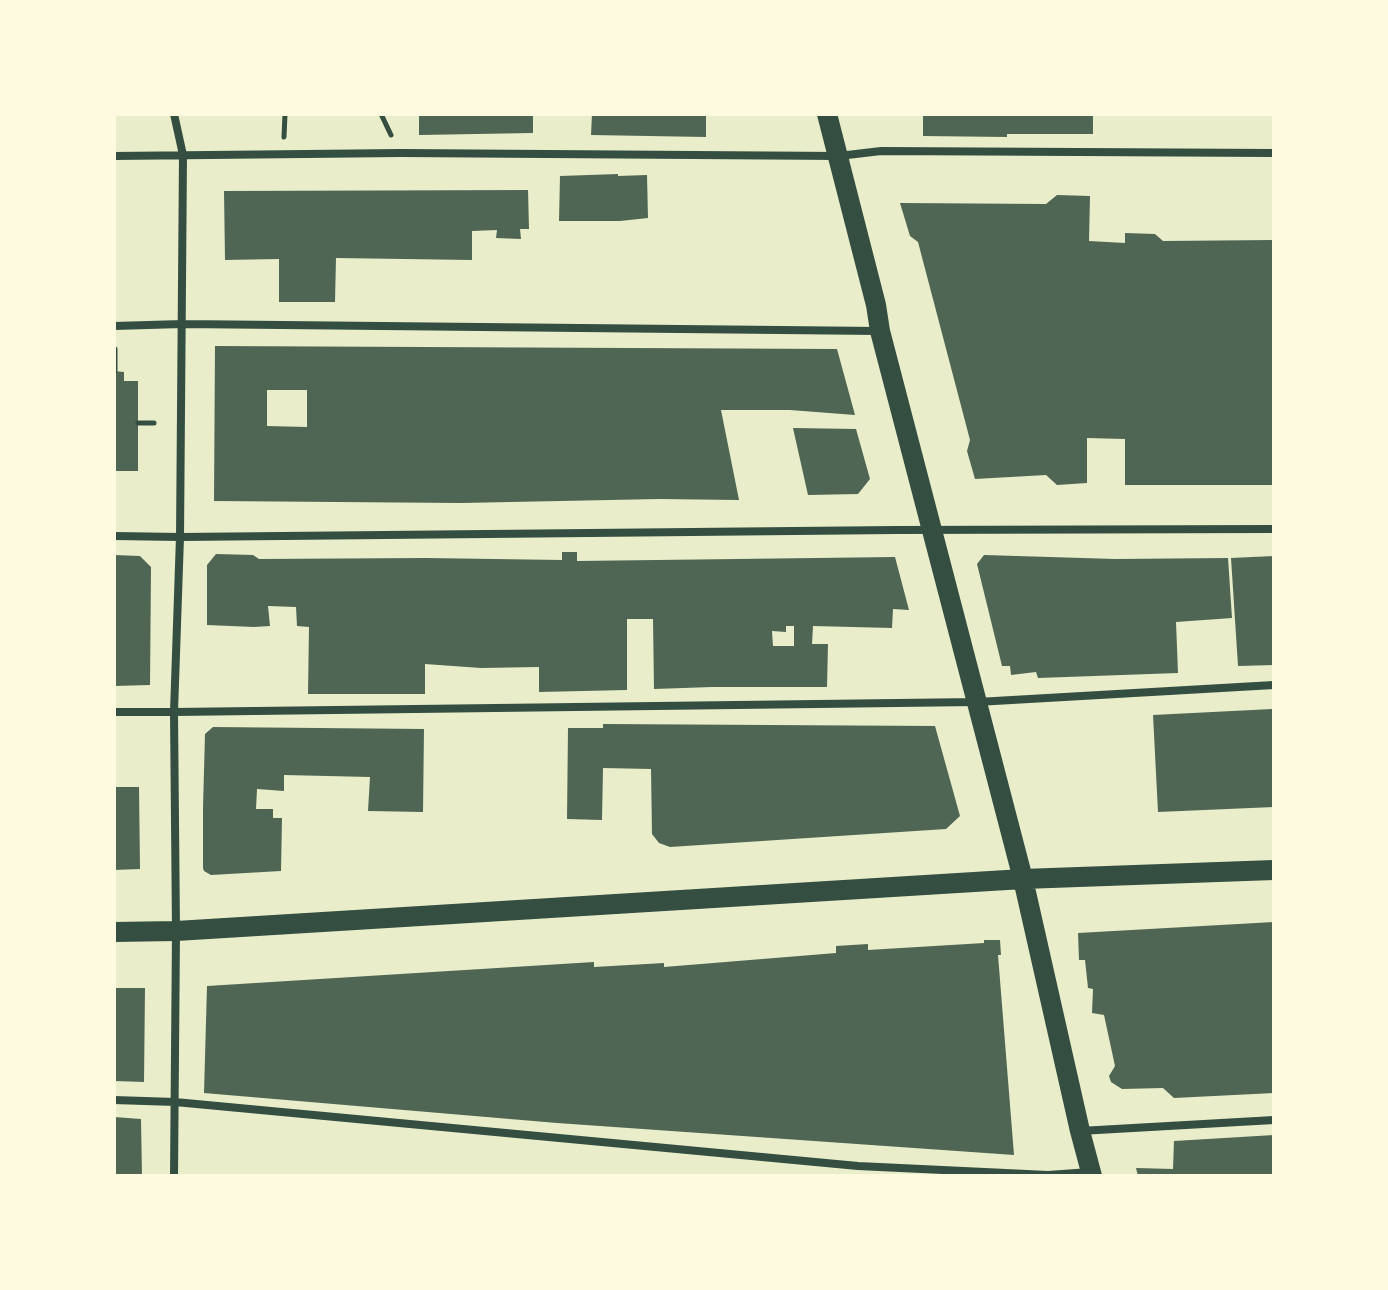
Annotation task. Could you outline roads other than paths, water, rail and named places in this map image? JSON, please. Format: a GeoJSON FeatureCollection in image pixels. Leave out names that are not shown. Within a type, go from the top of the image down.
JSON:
{"type":"FeatureCollection","features":[{"type":"Feature","properties":{"kind":"main road"},"geometry":{"type":"LineString","coordinates":[[827,114],[880,331],[1023,879],[1091,1174]]}},
{"type":"Feature","properties":{"kind":"main road"},"geometry":{"type":"LineString","coordinates":[[114,932],[176,931],[1023,879],[1274,870]]}},
{"type":"Feature","properties":{"kind":"street"},"geometry":{"type":"LineString","coordinates":[[174,114],[183,155],[180,537],[174,712],[174,1176]]}},
{"type":"Feature","properties":{"kind":"street"},"geometry":{"type":"LineString","coordinates":[[114,156],[401,153],[839,156],[881,151],[1274,153]]}},
{"type":"Feature","properties":{"kind":"street"},"geometry":{"type":"LineString","coordinates":[[114,326],[182,324],[880,331]]}},
{"type":"Feature","properties":{"kind":"street"},"geometry":{"type":"LineString","coordinates":[[114,536],[1274,529]]}},
{"type":"Feature","properties":{"kind":"street"},"geometry":{"type":"LineString","coordinates":[[114,712],[977,702],[1274,685]]}},
{"type":"Feature","properties":{"kind":"street"},"geometry":{"type":"LineString","coordinates":[[114,1100],[175,1102],[858,1166],[1048,1175],[1091,1174]]}},
{"type":"Feature","properties":{"kind":"street"},"geometry":{"type":"LineString","coordinates":[[1080,1131],[1274,1120]]}}]}
